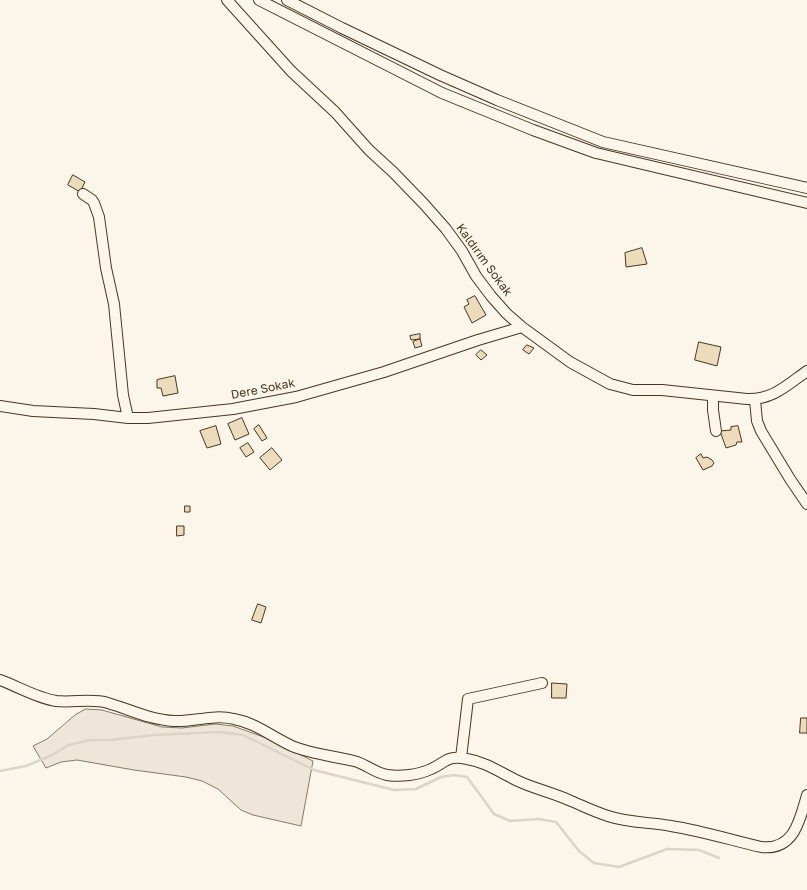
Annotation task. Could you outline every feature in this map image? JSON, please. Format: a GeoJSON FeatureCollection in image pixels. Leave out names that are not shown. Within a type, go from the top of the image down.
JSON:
{"type":"FeatureCollection","features":[{"type":"Feature","properties":{"kind":"street","name":"Kaldırım Sokak"},"geometry":{"type":"LineString","coordinates":[[227,0],[290,71],[335,112],[369,150],[424,204],[446,229],[462,251],[476,276],[507,314],[522,327],[570,362],[610,384],[633,390],[662,390],[713,397],[755,400],[775,394],[807,371]]}},
{"type":"Feature","properties":{"kind":"street"},"geometry":{"type":"LineString","coordinates":[[259,0],[442,93],[533,130],[596,153],[807,203]]}},
{"type":"Feature","properties":{"kind":"street"},"geometry":{"type":"LineString","coordinates":[[287,0],[342,28],[497,100],[603,142],[807,188]]}},
{"type":"Feature","properties":{"kind":"street"},"geometry":{"type":"LineString","coordinates":[[83,194],[94,203],[100,222],[106,268],[114,304],[123,388],[128,418]]}},
{"type":"Feature","properties":{"kind":"street","name":"Dere Sokak"},"geometry":{"type":"LineString","coordinates":[[0,406],[33,411],[94,414],[128,418],[148,418],[233,409],[296,397],[384,372],[478,340],[522,327]]}},
{"type":"Feature","properties":{"kind":"street"},"geometry":{"type":"LineString","coordinates":[[713,397],[716,431]]}},
{"type":"Feature","properties":{"kind":"street"},"geometry":{"type":"LineString","coordinates":[[755,400],[757,421],[761,431],[807,504]]}},
{"type":"Feature","properties":{"kind":"street"},"geometry":{"type":"LineString","coordinates":[[0,680],[46,699],[57,701],[98,701],[160,720],[176,721],[215,717],[236,719],[256,726],[281,741],[297,748],[354,762],[364,765],[379,773],[388,775],[398,776],[423,772],[450,758],[476,760],[487,764],[521,782],[608,816],[621,820],[690,829],[761,848],[770,849],[778,847],[796,829],[807,795]]}},
{"type":"Feature","properties":{"kind":"street"},"geometry":{"type":"LineString","coordinates":[[461,758],[468,699],[542,683]]}},
{"type":"Feature","properties":{"kind":"shaded area"},"geometry":{"type":"Polygon","coordinates":[[[86,709],[102,710],[162,727],[182,728],[215,724],[233,726],[269,739],[313,761],[301,826],[253,815],[241,810],[218,789],[202,781],[186,777],[77,760],[61,762],[46,768],[33,746],[47,739],[75,715],[86,709]]]}},
{"type":"Feature","properties":{"kind":"building"},"geometry":{"type":"Polygon","coordinates":[[[73,175],[85,182],[80,192],[68,185],[73,175]]]}},
{"type":"Feature","properties":{"kind":"building"},"geometry":{"type":"Polygon","coordinates":[[[642,248],[647,264],[626,267],[625,253],[642,248]]]}},
{"type":"Feature","properties":{"kind":"building"},"geometry":{"type":"Polygon","coordinates":[[[475,296],[486,315],[472,323],[464,307],[469,304],[467,300],[475,296]]]}},
{"type":"Feature","properties":{"kind":"building"},"geometry":{"type":"Polygon","coordinates":[[[420,334],[420,339],[411,340],[410,336],[420,334]]]}},
{"type":"Feature","properties":{"kind":"building"},"geometry":{"type":"Polygon","coordinates":[[[420,339],[422,346],[415,348],[413,342],[420,339]]]}},
{"type":"Feature","properties":{"kind":"building"},"geometry":{"type":"Polygon","coordinates":[[[699,342],[721,347],[717,366],[695,360],[699,342]]]}},
{"type":"Feature","properties":{"kind":"building"},"geometry":{"type":"Polygon","coordinates":[[[527,345],[534,348],[529,354],[523,350],[527,345]]]}},
{"type":"Feature","properties":{"kind":"building"},"geometry":{"type":"Polygon","coordinates":[[[481,350],[487,355],[481,360],[476,355],[481,350]]]}},
{"type":"Feature","properties":{"kind":"building"},"geometry":{"type":"Polygon","coordinates":[[[175,376],[178,393],[163,396],[161,388],[157,388],[157,380],[175,376]]]}},
{"type":"Feature","properties":{"kind":"building"},"geometry":{"type":"Polygon","coordinates":[[[242,418],[249,434],[235,440],[228,424],[242,418]]]}},
{"type":"Feature","properties":{"kind":"building"},"geometry":{"type":"Polygon","coordinates":[[[259,425],[267,438],[262,441],[254,429],[259,425]]]}},
{"type":"Feature","properties":{"kind":"building"},"geometry":{"type":"Polygon","coordinates":[[[216,426],[221,444],[207,448],[200,431],[216,426]]]}},
{"type":"Feature","properties":{"kind":"building"},"geometry":{"type":"Polygon","coordinates":[[[738,426],[742,442],[737,442],[736,445],[726,448],[720,431],[731,430],[731,427],[738,426]]]}},
{"type":"Feature","properties":{"kind":"building"},"geometry":{"type":"Polygon","coordinates":[[[248,443],[254,452],[246,457],[240,448],[248,443]]]}},
{"type":"Feature","properties":{"kind":"building"},"geometry":{"type":"Polygon","coordinates":[[[272,448],[282,460],[270,470],[260,458],[272,448]]]}},
{"type":"Feature","properties":{"kind":"building"},"geometry":{"type":"Polygon","coordinates":[[[701,454],[703,458],[707,457],[712,460],[714,463],[712,466],[703,470],[696,458],[701,454]]]}},
{"type":"Feature","properties":{"kind":"building"},"geometry":{"type":"Polygon","coordinates":[[[185,506],[190,506],[190,512],[185,512],[185,506]]]}},
{"type":"Feature","properties":{"kind":"building"},"geometry":{"type":"Polygon","coordinates":[[[177,526],[184,526],[184,535],[177,536],[177,526]]]}},
{"type":"Feature","properties":{"kind":"building"},"geometry":{"type":"Polygon","coordinates":[[[258,604],[266,607],[261,623],[252,620],[258,604]]]}},
{"type":"Feature","properties":{"kind":"building"},"geometry":{"type":"Polygon","coordinates":[[[552,683],[567,684],[566,698],[552,698],[552,683]]]}},
{"type":"Feature","properties":{"kind":"building"},"geometry":{"type":"Polygon","coordinates":[[[801,718],[807,718],[807,733],[800,733],[801,718]]]}},
{"type":"Feature","properties":{"kind":"waterway"},"geometry":{"type":"LineString","coordinates":[[0,771],[26,766],[50,756],[69,745],[90,740],[110,740],[154,735],[219,732],[243,735],[314,770],[394,790],[416,789],[441,777],[454,775],[467,777],[494,814],[510,821],[539,819],[556,822],[579,851],[594,863],[619,867],[667,849],[699,850],[719,858]]}}]}
